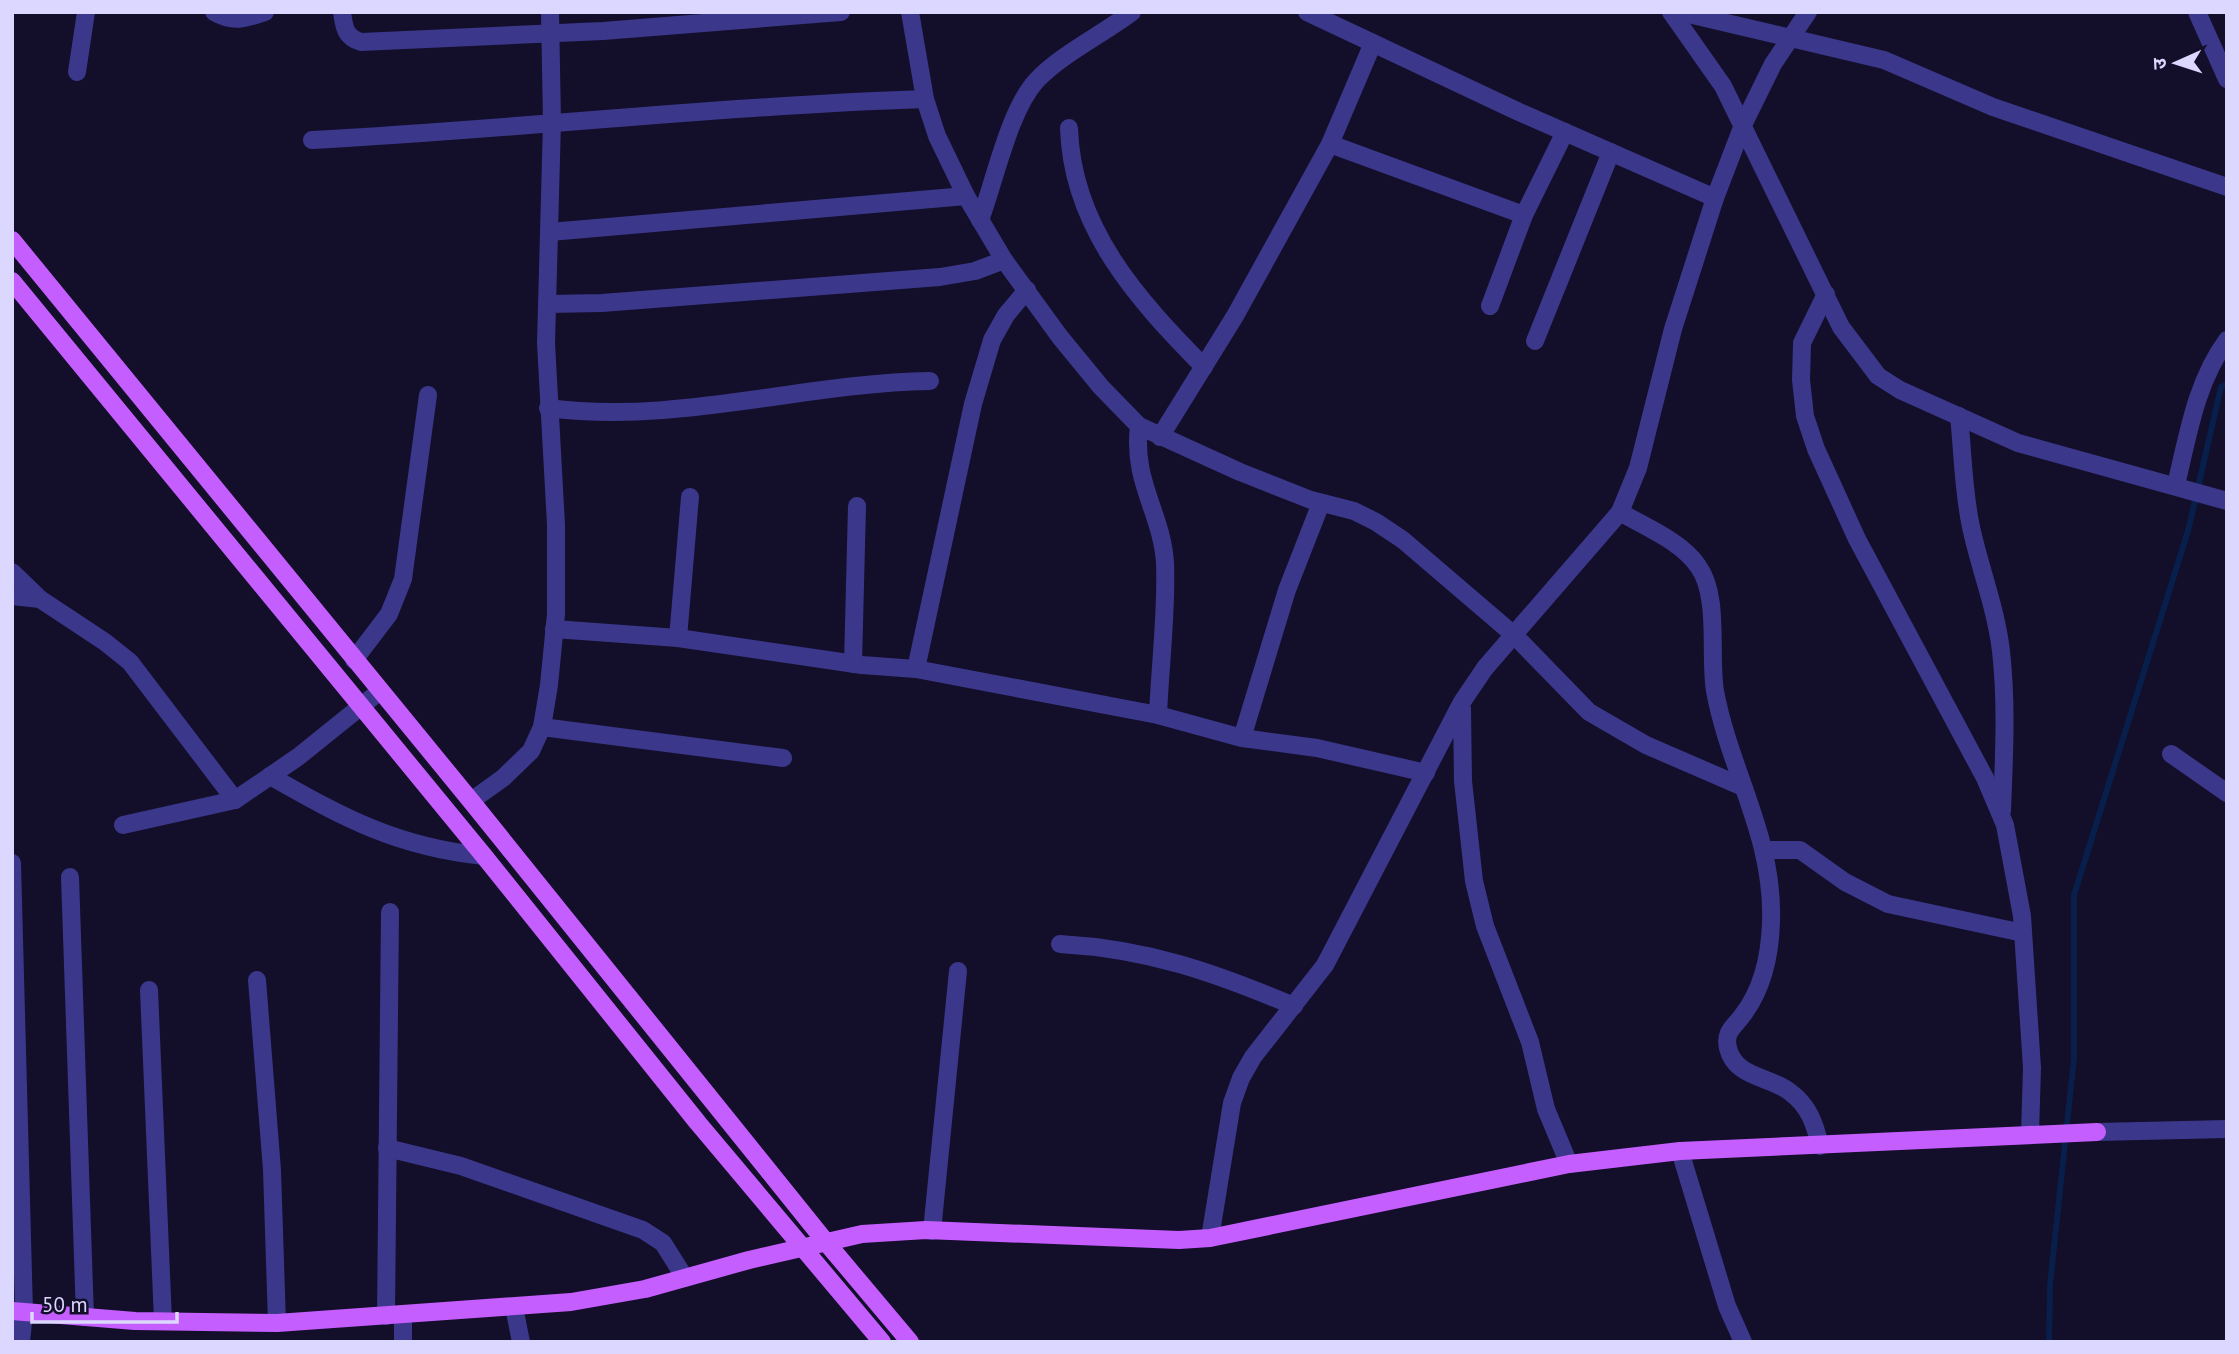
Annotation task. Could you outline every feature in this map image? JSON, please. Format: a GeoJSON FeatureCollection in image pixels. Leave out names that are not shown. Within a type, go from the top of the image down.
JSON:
{"type":"FeatureCollection","features":[{"type":"Feature","properties":{"kind":"main road"},"geometry":{"type":"LineString","coordinates":[[12,240],[471,801],[825,1241],[911,1342]]}},
{"type":"Feature","properties":{"kind":"main road"},"geometry":{"type":"LineString","coordinates":[[12,281],[801,1247],[882,1342]]}},
{"type":"Feature","properties":{"kind":"main road"},"geometry":{"type":"LineString","coordinates":[[201,514],[222,498]]}},
{"type":"Feature","properties":{"kind":"main road"},"geometry":{"type":"LineString","coordinates":[[18,1311],[163,1321],[277,1324],[514,1307],[633,1292],[801,1247],[862,1234],[932,1231],[1179,1240],[1210,1238],[1569,1164],[1680,1151],[2098,1132]]}},
{"type":"Feature","properties":{"kind":"street"},"geometry":{"type":"LineString","coordinates":[[77,72],[86,12]]}},
{"type":"Feature","properties":{"kind":"street"},"geometry":{"type":"LineString","coordinates":[[214,12],[226,19],[242,20],[265,12]]}},
{"type":"Feature","properties":{"kind":"street"},"geometry":{"type":"LineString","coordinates":[[342,12],[345,31],[352,39],[361,42],[550,34],[841,12]]}},
{"type":"Feature","properties":{"kind":"street"},"geometry":{"type":"LineString","coordinates":[[471,801],[503,778],[531,751],[542,727],[554,629],[556,525],[546,343],[552,122],[550,12]]}},
{"type":"Feature","properties":{"kind":"street"},"geometry":{"type":"LineString","coordinates":[[910,12],[925,99],[937,136],[966,195],[1004,260],[1079,361],[1139,426],[1240,472],[1321,503],[1354,511],[1376,522],[1403,540],[1514,635],[1589,712],[1646,746],[1744,787]]}},
{"type":"Feature","properties":{"kind":"street"},"geometry":{"type":"LineString","coordinates":[[980,220],[1023,99],[1036,81],[1132,12]]}},
{"type":"Feature","properties":{"kind":"street"},"geometry":{"type":"LineString","coordinates":[[1307,12],[1565,132],[1715,198]]}},
{"type":"Feature","properties":{"kind":"street"},"geometry":{"type":"LineString","coordinates":[[1671,12],[1723,86],[1841,327],[1878,376],[1900,390],[2018,443],[2223,500]]}},
{"type":"Feature","properties":{"kind":"street"},"geometry":{"type":"LineString","coordinates":[[1680,12],[1712,16],[1884,60],[1993,107],[2227,187]]}},
{"type":"Feature","properties":{"kind":"street"},"geometry":{"type":"LineString","coordinates":[[1210,1238],[1232,1103],[1241,1078],[1253,1057],[1325,965],[1462,702],[1485,668],[1620,512],[1638,468],[1673,329],[1715,198],[1743,125],[1789,37],[1808,12]]}},
{"type":"Feature","properties":{"kind":"street"},"geometry":{"type":"LineString","coordinates":[[2197,12],[2227,79]]}},
{"type":"Feature","properties":{"kind":"street"},"geometry":{"type":"LineString","coordinates":[[1160,437],[1204,368],[1330,144],[1373,43]]}},
{"type":"Feature","properties":{"kind":"street"},"geometry":{"type":"LineString","coordinates":[[312,140],[434,133],[804,103],[925,99]]}},
{"type":"Feature","properties":{"kind":"street"},"geometry":{"type":"LineString","coordinates":[[1069,128],[1070,158],[1079,191],[1094,228],[1120,274],[1151,313],[1204,368]]}},
{"type":"Feature","properties":{"kind":"street"},"geometry":{"type":"LineString","coordinates":[[1490,306],[1524,215],[1565,132]]}},
{"type":"Feature","properties":{"kind":"street"},"geometry":{"type":"LineString","coordinates":[[1330,144],[1524,215]]}},
{"type":"Feature","properties":{"kind":"street"},"geometry":{"type":"LineString","coordinates":[[1535,341],[1611,152]]}},
{"type":"Feature","properties":{"kind":"street"},"geometry":{"type":"LineString","coordinates":[[550,232],[966,195]]}},
{"type":"Feature","properties":{"kind":"street"},"geometry":{"type":"LineString","coordinates":[[549,304],[602,303],[940,277],[975,271],[1004,260]]}},
{"type":"Feature","properties":{"kind":"street"},"geometry":{"type":"LineString","coordinates":[[916,670],[973,404],[992,340],[1006,315],[1027,290]]}},
{"type":"Feature","properties":{"kind":"street"},"geometry":{"type":"LineString","coordinates":[[1826,294],[1802,343],[1801,380],[1805,416],[1816,449],[1857,539],[1985,778],[2002,818]]}},
{"type":"Feature","properties":{"kind":"street"},"geometry":{"type":"LineString","coordinates":[[2183,487],[2201,387],[2213,359],[2227,340]]}},
{"type":"Feature","properties":{"kind":"street"},"geometry":{"type":"LineString","coordinates":[[548,408],[593,414],[667,410],[876,382],[930,381]]}},
{"type":"Feature","properties":{"kind":"street"},"geometry":{"type":"LineString","coordinates":[[354,660],[389,614],[403,579],[428,396]]}},
{"type":"Feature","properties":{"kind":"street"},"geometry":{"type":"LineString","coordinates":[[1959,416],[1962,478],[1972,529],[1993,604],[2001,651],[2005,735],[2002,818],[2023,933],[2032,1068],[2030,1134]]}},
{"type":"Feature","properties":{"kind":"street"},"geometry":{"type":"LineString","coordinates":[[1139,426],[1137,447],[1141,482],[1161,537],[1165,563],[1158,715]]}},
{"type":"Feature","properties":{"kind":"street"},"geometry":{"type":"LineString","coordinates":[[678,638],[690,497]]}},
{"type":"Feature","properties":{"kind":"street"},"geometry":{"type":"LineString","coordinates":[[1242,738],[1287,590],[1321,503]]}},
{"type":"Feature","properties":{"kind":"street"},"geometry":{"type":"LineString","coordinates":[[853,664],[857,506]]}},
{"type":"Feature","properties":{"kind":"street"},"geometry":{"type":"LineString","coordinates":[[1620,512],[1687,552],[1707,582],[1715,689],[1729,749],[1766,850],[1771,922],[1763,983],[1742,1017],[1729,1030],[1727,1045],[1732,1060],[1751,1075],[1788,1090],[1806,1108],[1815,1123],[1820,1146]]}},
{"type":"Feature","properties":{"kind":"street"},"geometry":{"type":"LineString","coordinates":[[12,572],[40,599],[130,662],[235,800]]}},
{"type":"Feature","properties":{"kind":"street"},"geometry":{"type":"LineString","coordinates":[[12,596],[40,599]]}},
{"type":"Feature","properties":{"kind":"street"},"geometry":{"type":"LineString","coordinates":[[554,629],[678,638],[853,664],[916,670],[1158,715],[1242,738],[1329,750],[1426,773]]}},
{"type":"Feature","properties":{"kind":"street"},"geometry":{"type":"LineString","coordinates":[[123,825],[235,800],[380,691]]}},
{"type":"Feature","properties":{"kind":"street"},"geometry":{"type":"LineString","coordinates":[[1462,702],[1464,795],[1474,881],[1485,926],[1530,1042],[1546,1109],[1569,1164]]}},
{"type":"Feature","properties":{"kind":"street"},"geometry":{"type":"LineString","coordinates":[[542,727],[783,758]]}},
{"type":"Feature","properties":{"kind":"street"},"geometry":{"type":"LineString","coordinates":[[2171,754],[2227,793]]}},
{"type":"Feature","properties":{"kind":"street"},"geometry":{"type":"LineString","coordinates":[[270,776],[339,816],[387,836],[434,849],[484,856]]}},
{"type":"Feature","properties":{"kind":"street"},"geometry":{"type":"LineString","coordinates":[[1766,850],[1800,850],[1846,882],[1888,904],[2023,933]]}},
{"type":"Feature","properties":{"kind":"street"},"geometry":{"type":"LineString","coordinates":[[12,863],[18,1311],[21,1342]]}},
{"type":"Feature","properties":{"kind":"street"},"geometry":{"type":"LineString","coordinates":[[70,877],[85,1317]]}},
{"type":"Feature","properties":{"kind":"street"},"geometry":{"type":"LineString","coordinates":[[390,912],[387,1148],[395,1315],[403,1342]]}},
{"type":"Feature","properties":{"kind":"street"},"geometry":{"type":"LineString","coordinates":[[1060,944],[1105,946],[1214,972],[1294,1006]]}},
{"type":"Feature","properties":{"kind":"street"},"geometry":{"type":"LineString","coordinates":[[932,1231],[958,971]]}},
{"type":"Feature","properties":{"kind":"street"},"geometry":{"type":"LineString","coordinates":[[257,980],[272,1170],[277,1324]]}},
{"type":"Feature","properties":{"kind":"street"},"geometry":{"type":"LineString","coordinates":[[149,990],[163,1321]]}},
{"type":"Feature","properties":{"kind":"street"},"geometry":{"type":"LineString","coordinates":[[2098,1132],[2227,1129]]}},
{"type":"Feature","properties":{"kind":"street"},"geometry":{"type":"LineString","coordinates":[[387,1148],[461,1166],[643,1230],[663,1244],[685,1278]]}},
{"type":"Feature","properties":{"kind":"street"},"geometry":{"type":"LineString","coordinates":[[1680,1151],[1727,1306],[1743,1342]]}},
{"type":"Feature","properties":{"kind":"street"},"geometry":{"type":"LineString","coordinates":[[514,1307],[521,1342]]}},
{"type":"Feature","properties":{"kind":"waterway"},"geometry":{"type":"LineString","coordinates":[[2049,1342],[2050,1285],[2074,1058],[2074,895],[2188,531],[2221,387],[2227,384]]}}]}
